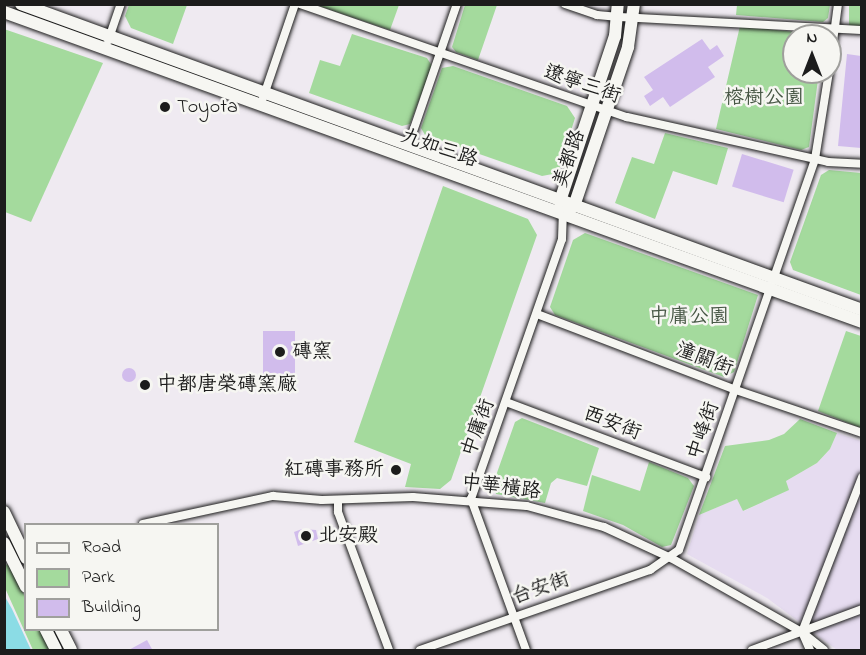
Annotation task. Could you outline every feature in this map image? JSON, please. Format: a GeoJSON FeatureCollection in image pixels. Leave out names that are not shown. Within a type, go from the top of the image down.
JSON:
{"type":"FeatureCollection","features":[{"type":"Feature","properties":{"kind":"street","name":"九如三路"},"geometry":{"type":"LineString","coordinates":[[21,4],[107,44],[260,107],[563,214],[861,310]]}},
{"type":"Feature","properties":{"kind":"street"},"geometry":{"type":"LineString","coordinates":[[107,44],[121,4]]}},
{"type":"Feature","properties":{"kind":"street"},"geometry":{"type":"LineString","coordinates":[[260,107],[294,4]]}},
{"type":"Feature","properties":{"kind":"street","name":"遼寧三街"},"geometry":{"type":"LineString","coordinates":[[300,4],[607,111],[815,159],[861,164]]}},
{"type":"Feature","properties":{"kind":"street"},"geometry":{"type":"LineString","coordinates":[[408,146],[457,4]]}},
{"type":"Feature","properties":{"kind":"street"},"geometry":{"type":"LineString","coordinates":[[565,4],[597,15],[634,11],[788,24]]}},
{"type":"Feature","properties":{"kind":"street"},"geometry":{"type":"LineString","coordinates":[[836,24],[838,4]]}},
{"type":"Feature","properties":{"kind":"street","name":"美都路"},"geometry":{"type":"LineString","coordinates":[[619,11],[593,106],[560,201],[563,214],[574,206],[607,111],[634,11]]}},
{"type":"Feature","properties":{"kind":"street","name":"九如三路"},"geometry":{"type":"LineString","coordinates":[[4,12],[264,94],[574,206],[770,282],[861,322]]}},
{"type":"Feature","properties":{"kind":"street"},"geometry":{"type":"LineString","coordinates":[[842,29],[861,30]]}},
{"type":"Feature","properties":{"kind":"street","name":"中峰街"},"geometry":{"type":"LineString","coordinates":[[671,558],[681,545],[706,477],[770,282],[815,159],[827,84]]}},
{"type":"Feature","properties":{"kind":"street","name":"中庸街"},"geometry":{"type":"LineString","coordinates":[[471,500],[562,239],[563,214]]}},
{"type":"Feature","properties":{"kind":"street","name":"潼關街"},"geometry":{"type":"LineString","coordinates":[[537,314],[736,390],[861,433]]}},
{"type":"Feature","properties":{"kind":"street","name":"西安街"},"geometry":{"type":"LineString","coordinates":[[506,402],[706,477]]}},
{"type":"Feature","properties":{"kind":"street"},"geometry":{"type":"LineString","coordinates":[[810,651],[802,632],[861,477]]}},
{"type":"Feature","properties":{"kind":"street","name":"中華橫路"},"geometry":{"type":"LineString","coordinates":[[152,523],[273,496],[338,500],[413,496],[471,500],[561,514],[604,527],[671,558],[802,632],[824,651]]}},
{"type":"Feature","properties":{"kind":"street"},"geometry":{"type":"LineString","coordinates":[[338,500],[338,512],[389,651]]}},
{"type":"Feature","properties":{"kind":"street"},"geometry":{"type":"LineString","coordinates":[[471,500],[526,651]]}},
{"type":"Feature","properties":{"kind":"street"},"geometry":{"type":"LineString","coordinates":[[4,512],[24,551]]}},
{"type":"Feature","properties":{"kind":"street"},"geometry":{"type":"LineString","coordinates":[[5,547],[24,551]]}},
{"type":"Feature","properties":{"kind":"street"},"geometry":{"type":"LineString","coordinates":[[5,547],[24,583]]}},
{"type":"Feature","properties":{"kind":"street","name":"台安街"},"geometry":{"type":"LineString","coordinates":[[420,651],[650,570],[671,558]]}},
{"type":"Feature","properties":{"kind":"street"},"geometry":{"type":"LineString","coordinates":[[752,651],[861,609]]}},
{"type":"Feature","properties":{"kind":"street"},"geometry":{"type":"LineString","coordinates":[[47,631],[57,651]]}},
{"type":"Feature","properties":{"kind":"street"},"geometry":{"type":"LineString","coordinates":[[62,631],[72,651]]}},
{"type":"Feature","properties":{"kind":"shaded area"},"geometry":{"type":"Polygon","coordinates":[[[837,433],[861,441],[861,650],[837,650],[767,598],[687,554],[699,515],[737,499],[744,511],[788,490],[786,481],[817,463],[830,449],[837,433]]]}},
{"type":"Feature","properties":{"kind":"green space"},"geometry":{"type":"Polygon","coordinates":[[[737,4],[830,5],[828,18],[823,22],[736,15],[737,4]]]}},
{"type":"Feature","properties":{"kind":"green space"},"geometry":{"type":"Polygon","coordinates":[[[129,5],[187,5],[173,44],[131,28],[125,16],[129,5]]]}},
{"type":"Feature","properties":{"kind":"green space"},"geometry":{"type":"Polygon","coordinates":[[[316,5],[399,5],[390,30],[316,5]]]}},
{"type":"Feature","properties":{"kind":"green space"},"geometry":{"type":"Polygon","coordinates":[[[465,5],[497,5],[478,60],[456,52],[452,47],[465,5]]]}},
{"type":"Feature","properties":{"kind":"green space"},"geometry":{"type":"Polygon","coordinates":[[[849,5],[861,5],[861,26],[849,26],[849,5]]]}},
{"type":"Feature","properties":{"kind":"green space","name":"榕樹公園"},"geometry":{"type":"Polygon","coordinates":[[[740,26],[782,31],[782,84],[817,84],[809,147],[801,150],[716,129],[740,26]]]}},
{"type":"Feature","properties":{"kind":"green space"},"geometry":{"type":"Polygon","coordinates":[[[4,29],[103,63],[31,222],[5,212],[4,29]]]}},
{"type":"Feature","properties":{"kind":"green space"},"geometry":{"type":"Polygon","coordinates":[[[352,34],[427,58],[432,66],[410,124],[402,126],[309,93],[320,60],[340,66],[352,34]]]}},
{"type":"Feature","properties":{"kind":"green space"},"geometry":{"type":"Polygon","coordinates":[[[453,66],[567,106],[575,118],[558,173],[542,176],[425,135],[421,128],[442,68],[453,66]]]}},
{"type":"Feature","properties":{"kind":"green space"},"geometry":{"type":"Polygon","coordinates":[[[665,133],[728,148],[717,185],[673,171],[655,219],[615,203],[632,157],[654,164],[665,133]]]}},
{"type":"Feature","properties":{"kind":"green space"},"geometry":{"type":"Polygon","coordinates":[[[829,170],[861,173],[861,295],[793,270],[790,262],[821,175],[829,170]]]}},
{"type":"Feature","properties":{"kind":"green space"},"geometry":{"type":"Polygon","coordinates":[[[443,186],[528,219],[537,235],[451,480],[440,489],[405,487],[411,464],[354,442],[443,186]]]}},
{"type":"Feature","properties":{"kind":"green space","name":"中庸公園"},"geometry":{"type":"Polygon","coordinates":[[[585,233],[758,295],[734,372],[724,377],[555,315],[550,307],[573,240],[585,233]]]}},
{"type":"Feature","properties":{"kind":"green space"},"geometry":{"type":"Polygon","coordinates":[[[846,331],[861,336],[861,428],[818,411],[846,331]]]}},
{"type":"Feature","properties":{"kind":"green space"},"geometry":{"type":"Polygon","coordinates":[[[522,418],[599,448],[587,486],[557,478],[551,483],[545,503],[496,494],[493,484],[515,422],[522,418]]]}},
{"type":"Feature","properties":{"kind":"green space"},"geometry":{"type":"Polygon","coordinates":[[[800,419],[837,433],[830,449],[817,463],[786,481],[789,490],[743,511],[737,499],[699,515],[725,446],[769,440],[784,434],[800,419]]]}},
{"type":"Feature","properties":{"kind":"green space"},"geometry":{"type":"Polygon","coordinates":[[[649,462],[688,478],[694,486],[671,545],[662,547],[623,525],[583,511],[592,475],[640,491],[649,462]]]}},
{"type":"Feature","properties":{"kind":"green space"},"geometry":{"type":"Polygon","coordinates":[[[10,564],[24,595],[24,630],[5,588],[5,565],[10,564]]]}},
{"type":"Feature","properties":{"kind":"green space"},"geometry":{"type":"Polygon","coordinates":[[[24,631],[40,631],[50,650],[33,650],[24,631]]]}},
{"type":"Feature","properties":{"kind":"water"},"geometry":{"type":"Polygon","coordinates":[[[4,595],[12,609],[31,650],[5,650],[4,595]]]}},
{"type":"Feature","properties":{"kind":"building"},"geometry":{"type":"Polygon","coordinates":[[[702,39],[710,50],[717,45],[724,56],[708,67],[715,77],[670,107],[663,97],[650,106],[644,96],[653,90],[644,77],[702,39]]]}},
{"type":"Feature","properties":{"kind":"building"},"geometry":{"type":"Polygon","coordinates":[[[847,54],[861,56],[861,148],[838,146],[847,54]]]}},
{"type":"Feature","properties":{"kind":"building"},"geometry":{"type":"Polygon","coordinates":[[[742,154],[794,170],[784,202],[732,187],[742,154]]]}},
{"type":"Feature","properties":{"kind":"building","name":"磚窯"},"geometry":{"type":"Polygon","coordinates":[[[263,331],[295,331],[295,374],[263,374],[263,331]]]}},
{"type":"Feature","properties":{"kind":"building"},"geometry":{"type":"Polygon","coordinates":[[[129,368],[134,370],[136,375],[134,380],[129,382],[124,380],[122,375],[124,370],[129,368]]]}},
{"type":"Feature","properties":{"kind":"building","name":"北安殿"},"geometry":{"type":"Polygon","coordinates":[[[302,529],[316,530],[318,539],[298,546],[294,532],[302,529]]]}},
{"type":"Feature","properties":{"kind":"building"},"geometry":{"type":"Polygon","coordinates":[[[147,640],[153,651],[127,651],[147,640]]]}},
{"type":"Feature","properties":{"kind":"place","name":"Toyota"},"geometry":{"type":"Point","coordinates":[165,107]}},
{"type":"Feature","properties":{"kind":"place","name":"磚窯"},"geometry":{"type":"Point","coordinates":[280,352]}},
{"type":"Feature","properties":{"kind":"place","name":"中都唐榮磚窯廠"},"geometry":{"type":"Point","coordinates":[145,385]}},
{"type":"Feature","properties":{"kind":"place","name":"紅磚事務所"},"geometry":{"type":"Point","coordinates":[396,470]}},
{"type":"Feature","properties":{"kind":"place","name":"北安殿"},"geometry":{"type":"Point","coordinates":[306,536]}}]}
